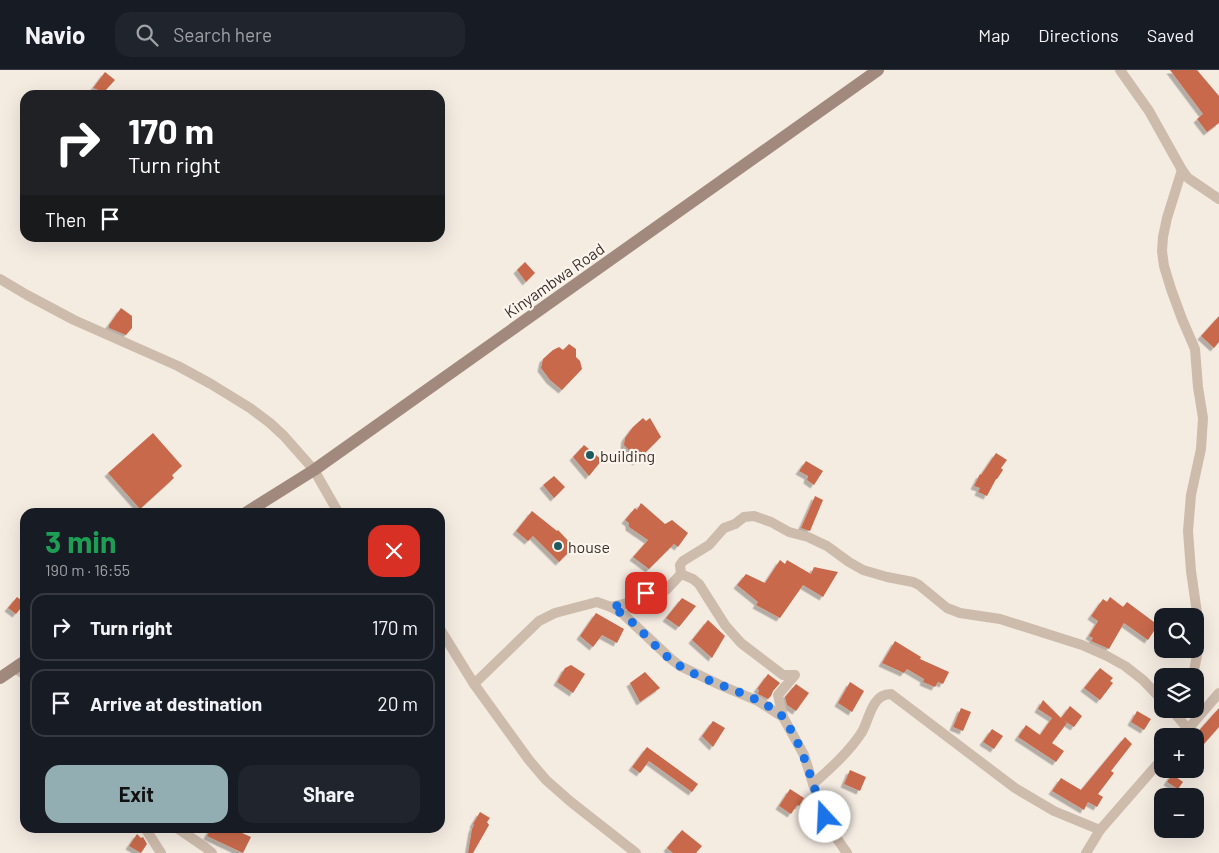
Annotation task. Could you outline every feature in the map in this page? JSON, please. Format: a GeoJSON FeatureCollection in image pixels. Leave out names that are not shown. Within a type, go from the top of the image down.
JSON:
{"type":"FeatureCollection","features":[{"type":"Feature","properties":{"kind":"street","name":"Kinyambwa Road"},"geometry":{"type":"LineString","coordinates":[[253,508],[314,470],[878,70]]}},
{"type":"Feature","properties":{"kind":"street"},"geometry":{"type":"LineString","coordinates":[[1120,70],[1149,111],[1188,178],[1219,199]]}},
{"type":"Feature","properties":{"kind":"street"},"geometry":{"type":"LineString","coordinates":[[1182,170],[1163,237],[1162,251],[1171,290],[1196,349],[1198,387],[1203,418],[1201,449],[1191,495],[1188,531],[1198,620],[1198,650],[1194,668]]}},
{"type":"Feature","properties":{"kind":"street"},"geometry":{"type":"LineString","coordinates":[[0,279],[74,320],[178,366],[250,408],[284,436],[314,470],[336,508]]}},
{"type":"Feature","properties":{"kind":"street"},"geometry":{"type":"LineString","coordinates":[[611,607],[633,602],[646,593],[666,590],[681,574],[680,565],[683,561],[709,545],[724,528],[735,524],[744,517],[754,516],[827,546],[863,570],[919,584],[947,608],[960,613],[1000,619],[1082,645],[1125,666],[1154,692]]}},
{"type":"Feature","properties":{"kind":"street"},"geometry":{"type":"LineString","coordinates":[[681,574],[693,579],[698,584],[724,625],[742,644],[783,675],[796,675],[778,694],[783,717],[804,755],[820,806],[830,828],[846,853]]}},
{"type":"Feature","properties":{"kind":"street"},"geometry":{"type":"LineString","coordinates":[[474,684],[540,621],[556,613],[596,602],[622,613],[680,666],[758,701],[783,717]]}},
{"type":"Feature","properties":{"kind":"street"},"geometry":{"type":"LineString","coordinates":[[445,637],[474,684],[529,760],[546,780],[636,853]]}},
{"type":"Feature","properties":{"kind":"street"},"geometry":{"type":"LineString","coordinates":[[0,678],[20,669]]}},
{"type":"Feature","properties":{"kind":"street"},"geometry":{"type":"LineString","coordinates":[[1189,728],[1219,693]]}},
{"type":"Feature","properties":{"kind":"street"},"geometry":{"type":"LineString","coordinates":[[813,784],[849,749],[862,731],[873,706],[879,698],[886,694],[891,694],[1015,788],[1054,811],[1100,830]]}},
{"type":"Feature","properties":{"kind":"street"},"geometry":{"type":"LineString","coordinates":[[1086,853],[1100,830],[1154,768]]}},
{"type":"Feature","properties":{"kind":"street"},"geometry":{"type":"LineString","coordinates":[[148,833],[161,853]]}},
{"type":"Feature","properties":{"kind":"street"},"geometry":{"type":"LineString","coordinates":[[184,833],[212,853]]}},
{"type":"Feature","properties":{"kind":"building"},"geometry":{"type":"Polygon","coordinates":[[[1170,70],[1197,70],[1219,96],[1219,123],[1207,132],[1197,119],[1203,114],[1170,70]]]}},
{"type":"Feature","properties":{"kind":"building"},"geometry":{"type":"Polygon","coordinates":[[[105,72],[115,80],[106,90],[93,88],[105,72]]]}},
{"type":"Feature","properties":{"kind":"building"},"geometry":{"type":"Polygon","coordinates":[[[525,262],[535,273],[526,282],[517,270],[525,262]]]}},
{"type":"Feature","properties":{"kind":"building"},"geometry":{"type":"Polygon","coordinates":[[[121,308],[132,316],[132,328],[126,335],[109,328],[109,325],[121,308]]]}},
{"type":"Feature","properties":{"kind":"building"},"geometry":{"type":"Polygon","coordinates":[[[1219,316],[1219,342],[1214,348],[1201,336],[1219,316]]]}},
{"type":"Feature","properties":{"kind":"building"},"geometry":{"type":"Polygon","coordinates":[[[569,344],[576,349],[576,357],[580,361],[582,369],[562,390],[550,380],[541,368],[543,359],[553,350],[559,347],[563,350],[569,344]]]}},
{"type":"Feature","properties":{"kind":"building"},"geometry":{"type":"Polygon","coordinates":[[[643,418],[646,421],[650,418],[661,437],[636,462],[630,454],[631,452],[624,445],[625,438],[643,418]]]}},
{"type":"Feature","properties":{"kind":"building"},"geometry":{"type":"Polygon","coordinates":[[[153,433],[182,466],[172,475],[174,478],[141,508],[108,473],[153,433]]]}},
{"type":"Feature","properties":{"kind":"building"},"geometry":{"type":"Polygon","coordinates":[[[584,445],[602,460],[589,476],[573,457],[584,445]]]}},
{"type":"Feature","properties":{"kind":"building"},"geometry":{"type":"Polygon","coordinates":[[[996,453],[1007,460],[987,496],[978,492],[980,488],[974,486],[980,474],[996,453]]]}},
{"type":"Feature","properties":{"kind":"building"},"geometry":{"type":"Polygon","coordinates":[[[806,461],[823,471],[814,485],[807,480],[808,476],[799,471],[806,461]]]}},
{"type":"Feature","properties":{"kind":"building","name":"house"},"geometry":{"type":"Polygon","coordinates":[[[554,476],[565,487],[554,498],[543,485],[554,476]]]}},
{"type":"Feature","properties":{"kind":"building"},"geometry":{"type":"Polygon","coordinates":[[[815,496],[823,500],[810,531],[801,528],[815,496]]]}},
{"type":"Feature","properties":{"kind":"building"},"geometry":{"type":"Polygon","coordinates":[[[641,503],[665,524],[672,520],[688,533],[678,547],[674,544],[649,569],[633,557],[648,540],[629,527],[629,523],[625,520],[635,508],[637,510],[641,503]]]}},
{"type":"Feature","properties":{"kind":"building"},"geometry":{"type":"Polygon","coordinates":[[[532,511],[558,530],[574,547],[559,562],[533,536],[528,541],[516,531],[532,511]]]}},
{"type":"Feature","properties":{"kind":"building"},"geometry":{"type":"Polygon","coordinates":[[[780,560],[785,564],[787,560],[811,574],[814,567],[838,572],[823,597],[803,585],[780,618],[756,605],[758,602],[737,585],[746,574],[765,583],[780,560]]]}},
{"type":"Feature","properties":{"kind":"building"},"geometry":{"type":"Polygon","coordinates":[[[17,597],[20,599],[20,609],[16,614],[8,608],[17,597]]]}},
{"type":"Feature","properties":{"kind":"building"},"geometry":{"type":"Polygon","coordinates":[[[1110,597],[1123,607],[1127,602],[1154,622],[1154,631],[1148,640],[1124,623],[1109,649],[1091,641],[1093,638],[1089,636],[1098,621],[1091,616],[1103,599],[1107,602],[1110,597]]]}},
{"type":"Feature","properties":{"kind":"building"},"geometry":{"type":"Polygon","coordinates":[[[682,598],[696,606],[679,627],[666,618],[682,598]]]}},
{"type":"Feature","properties":{"kind":"building"},"geometry":{"type":"Polygon","coordinates":[[[596,613],[624,629],[617,643],[602,635],[593,647],[580,636],[596,613]]]}},
{"type":"Feature","properties":{"kind":"building"},"geometry":{"type":"Polygon","coordinates":[[[708,620],[725,636],[712,658],[692,640],[708,620]]]}},
{"type":"Feature","properties":{"kind":"building"},"geometry":{"type":"Polygon","coordinates":[[[895,641],[921,657],[920,659],[949,672],[943,684],[938,682],[935,687],[923,682],[924,679],[907,669],[904,673],[882,663],[895,641]]]}},
{"type":"Feature","properties":{"kind":"building"},"geometry":{"type":"Polygon","coordinates":[[[571,665],[585,674],[573,693],[557,682],[565,668],[571,665]]]}},
{"type":"Feature","properties":{"kind":"building"},"geometry":{"type":"Polygon","coordinates":[[[1100,668],[1113,678],[1110,681],[1113,683],[1100,700],[1084,688],[1100,668]]]}},
{"type":"Feature","properties":{"kind":"building"},"geometry":{"type":"Polygon","coordinates":[[[645,672],[660,688],[640,702],[630,683],[645,672]]]}},
{"type":"Feature","properties":{"kind":"building"},"geometry":{"type":"Polygon","coordinates":[[[768,674],[780,683],[768,699],[758,694],[759,690],[757,689],[768,674]]]}},
{"type":"Feature","properties":{"kind":"building"},"geometry":{"type":"Polygon","coordinates":[[[850,682],[864,691],[852,712],[838,703],[850,682]]]}},
{"type":"Feature","properties":{"kind":"building"},"geometry":{"type":"Polygon","coordinates":[[[796,684],[809,693],[796,711],[787,705],[785,697],[796,684]]]}},
{"type":"Feature","properties":{"kind":"building"},"geometry":{"type":"Polygon","coordinates":[[[1043,700],[1061,718],[1070,706],[1082,716],[1074,727],[1063,720],[1067,723],[1052,743],[1064,751],[1056,762],[1018,737],[1026,725],[1040,735],[1052,718],[1038,709],[1043,700]]]}},
{"type":"Feature","properties":{"kind":"building"},"geometry":{"type":"Polygon","coordinates":[[[961,708],[971,712],[963,731],[953,727],[961,708]]]}},
{"type":"Feature","properties":{"kind":"building"},"geometry":{"type":"Polygon","coordinates":[[[1219,708],[1219,727],[1204,744],[1204,728],[1201,728],[1219,708]]]}},
{"type":"Feature","properties":{"kind":"building"},"geometry":{"type":"Polygon","coordinates":[[[1137,711],[1151,719],[1144,730],[1131,722],[1137,711]]]}},
{"type":"Feature","properties":{"kind":"building"},"geometry":{"type":"Polygon","coordinates":[[[713,721],[725,728],[713,747],[702,736],[713,721]]]}},
{"type":"Feature","properties":{"kind":"building"},"geometry":{"type":"Polygon","coordinates":[[[992,729],[1003,736],[994,749],[983,742],[992,729]]]}},
{"type":"Feature","properties":{"kind":"building"},"geometry":{"type":"Polygon","coordinates":[[[1125,737],[1132,744],[1111,771],[1114,773],[1098,794],[1103,797],[1097,807],[1088,802],[1084,810],[1052,791],[1061,778],[1081,790],[1125,737]]]}},
{"type":"Feature","properties":{"kind":"building"},"geometry":{"type":"Polygon","coordinates":[[[647,747],[698,784],[692,792],[649,761],[640,773],[632,767],[647,747]]]}},
{"type":"Feature","properties":{"kind":"building"},"geometry":{"type":"Polygon","coordinates":[[[850,770],[866,777],[860,791],[844,784],[850,770]]]}},
{"type":"Feature","properties":{"kind":"building"},"geometry":{"type":"Polygon","coordinates":[[[1170,778],[1178,778],[1183,782],[1179,788],[1176,788],[1167,782],[1170,778]]]}},
{"type":"Feature","properties":{"kind":"building"},"geometry":{"type":"Polygon","coordinates":[[[790,789],[804,798],[791,814],[779,806],[790,789]]]}},
{"type":"Feature","properties":{"kind":"building"},"geometry":{"type":"Polygon","coordinates":[[[480,812],[490,818],[487,822],[489,825],[473,853],[468,853],[473,824],[480,812]]]}},
{"type":"Feature","properties":{"kind":"building"},"geometry":{"type":"Polygon","coordinates":[[[682,830],[702,846],[696,853],[673,853],[667,848],[682,830]]]}},
{"type":"Feature","properties":{"kind":"building"},"geometry":{"type":"Polygon","coordinates":[[[208,833],[242,833],[251,837],[243,853],[207,836],[208,833]]]}},
{"type":"Feature","properties":{"kind":"building"},"geometry":{"type":"Polygon","coordinates":[[[137,834],[141,838],[143,837],[147,844],[141,853],[129,846],[137,834]]]}},
{"type":"Feature","properties":{"kind":"place","name":"building"},"geometry":{"type":"Point","coordinates":[590,455]}},
{"type":"Feature","properties":{"kind":"place","name":"house"},"geometry":{"type":"Point","coordinates":[558,546]}},
{"type":"Feature","properties":{"kind":"route"},"geometry":{"type":"LineString","coordinates":[[646,593],[633,602],[611,607],[622,613],[680,666],[758,701],[783,717],[804,755],[825,817]]}}]}
